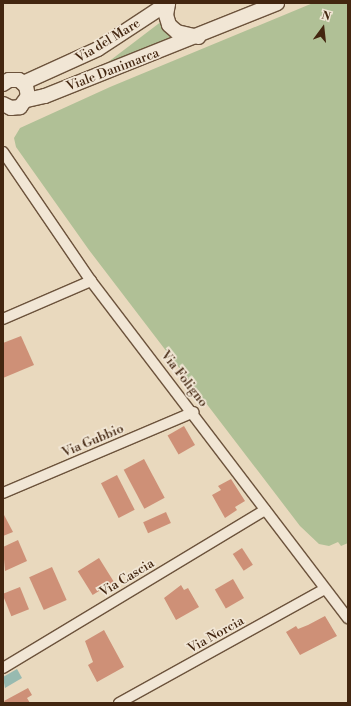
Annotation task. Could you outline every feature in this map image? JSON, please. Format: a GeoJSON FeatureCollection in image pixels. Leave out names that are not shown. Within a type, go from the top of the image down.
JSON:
{"type":"FeatureCollection","features":[{"type":"Feature","properties":{"kind":"main road"},"geometry":{"type":"LineString","coordinates":[[168,3],[166,15],[169,25],[177,32],[198,37]]}},
{"type":"Feature","properties":{"kind":"main road","name":"Via del Mare"},"geometry":{"type":"LineString","coordinates":[[23,83],[98,49],[168,3]]}},
{"type":"Feature","properties":{"kind":"main road","name":"Viale Danimarca"},"geometry":{"type":"LineString","coordinates":[[6,109],[20,106],[27,100],[45,96],[198,37],[277,3]]}},
{"type":"Feature","properties":{"kind":"main road"},"geometry":{"type":"LineString","coordinates":[[5,80],[23,83],[28,91],[27,100]]}},
{"type":"Feature","properties":{"kind":"street","name":"Via Foligno"},"geometry":{"type":"LineString","coordinates":[[3,152],[91,281],[194,412],[265,510],[348,618]]}},
{"type":"Feature","properties":{"kind":"street"},"geometry":{"type":"LineString","coordinates":[[3,319],[91,281]]}},
{"type":"Feature","properties":{"kind":"street","name":"Via Gubbio"},"geometry":{"type":"LineString","coordinates":[[3,493],[194,412]]}},
{"type":"Feature","properties":{"kind":"street","name":"Via Cascia"},"geometry":{"type":"LineString","coordinates":[[3,668],[265,510]]}},
{"type":"Feature","properties":{"kind":"street","name":"Via Norcia"},"geometry":{"type":"LineString","coordinates":[[119,703],[326,589]]}},
{"type":"Feature","properties":{"kind":"green space"},"geometry":{"type":"Polygon","coordinates":[[[313,3],[348,3],[348,543],[341,546],[338,542],[329,546],[319,544],[300,526],[89,250],[16,147],[14,138],[20,128],[110,87],[313,3]]]}},
{"type":"Feature","properties":{"kind":"green space"},"geometry":{"type":"Polygon","coordinates":[[[162,21],[166,32],[173,39],[95,72],[162,21]]]}},
{"type":"Feature","properties":{"kind":"water"},"geometry":{"type":"Polygon","coordinates":[[[17,669],[22,678],[5,688],[3,677],[17,669]]]}},
{"type":"Feature","properties":{"kind":"building"},"geometry":{"type":"Polygon","coordinates":[[[21,336],[34,365],[3,378],[3,343],[21,336]]]}},
{"type":"Feature","properties":{"kind":"building"},"geometry":{"type":"Polygon","coordinates":[[[184,426],[195,445],[179,455],[168,436],[184,426]]]}},
{"type":"Feature","properties":{"kind":"building"},"geometry":{"type":"Polygon","coordinates":[[[144,459],[165,498],[144,509],[124,470],[144,459]]]}},
{"type":"Feature","properties":{"kind":"building"},"geometry":{"type":"Polygon","coordinates":[[[117,475],[135,510],[119,518],[101,483],[117,475]]]}},
{"type":"Feature","properties":{"kind":"building"},"geometry":{"type":"Polygon","coordinates":[[[231,479],[245,501],[235,507],[237,510],[225,518],[212,495],[221,490],[218,486],[231,479]]]}},
{"type":"Feature","properties":{"kind":"building"},"geometry":{"type":"Polygon","coordinates":[[[166,512],[171,523],[148,533],[143,522],[166,512]]]}},
{"type":"Feature","properties":{"kind":"building"},"geometry":{"type":"Polygon","coordinates":[[[3,513],[13,532],[3,536],[3,513]]]}},
{"type":"Feature","properties":{"kind":"building"},"geometry":{"type":"Polygon","coordinates":[[[18,540],[27,561],[5,571],[3,547],[18,540]]]}},
{"type":"Feature","properties":{"kind":"building"},"geometry":{"type":"Polygon","coordinates":[[[242,548],[253,565],[244,571],[233,554],[242,548]]]}},
{"type":"Feature","properties":{"kind":"building"},"geometry":{"type":"Polygon","coordinates":[[[99,558],[114,582],[93,595],[78,571],[99,558]]]}},
{"type":"Feature","properties":{"kind":"building"},"geometry":{"type":"Polygon","coordinates":[[[52,567],[67,600],[44,610],[29,577],[52,567]]]}},
{"type":"Feature","properties":{"kind":"building"},"geometry":{"type":"Polygon","coordinates":[[[233,579],[244,598],[226,609],[215,590],[233,579]]]}},
{"type":"Feature","properties":{"kind":"building"},"geometry":{"type":"Polygon","coordinates":[[[181,585],[184,590],[188,588],[199,607],[176,620],[164,598],[181,585]]]}},
{"type":"Feature","properties":{"kind":"building"},"geometry":{"type":"Polygon","coordinates":[[[20,587],[29,609],[11,616],[3,594],[20,587]]]}},
{"type":"Feature","properties":{"kind":"building"},"geometry":{"type":"Polygon","coordinates":[[[325,616],[337,636],[300,655],[286,632],[296,626],[298,629],[308,625],[325,616]]]}},
{"type":"Feature","properties":{"kind":"building"},"geometry":{"type":"Polygon","coordinates":[[[104,630],[124,667],[97,682],[88,665],[93,662],[85,641],[104,630]]]}},
{"type":"Feature","properties":{"kind":"building"},"geometry":{"type":"Polygon","coordinates":[[[28,688],[32,695],[27,698],[30,703],[5,703],[4,701],[28,688]]]}}]}
